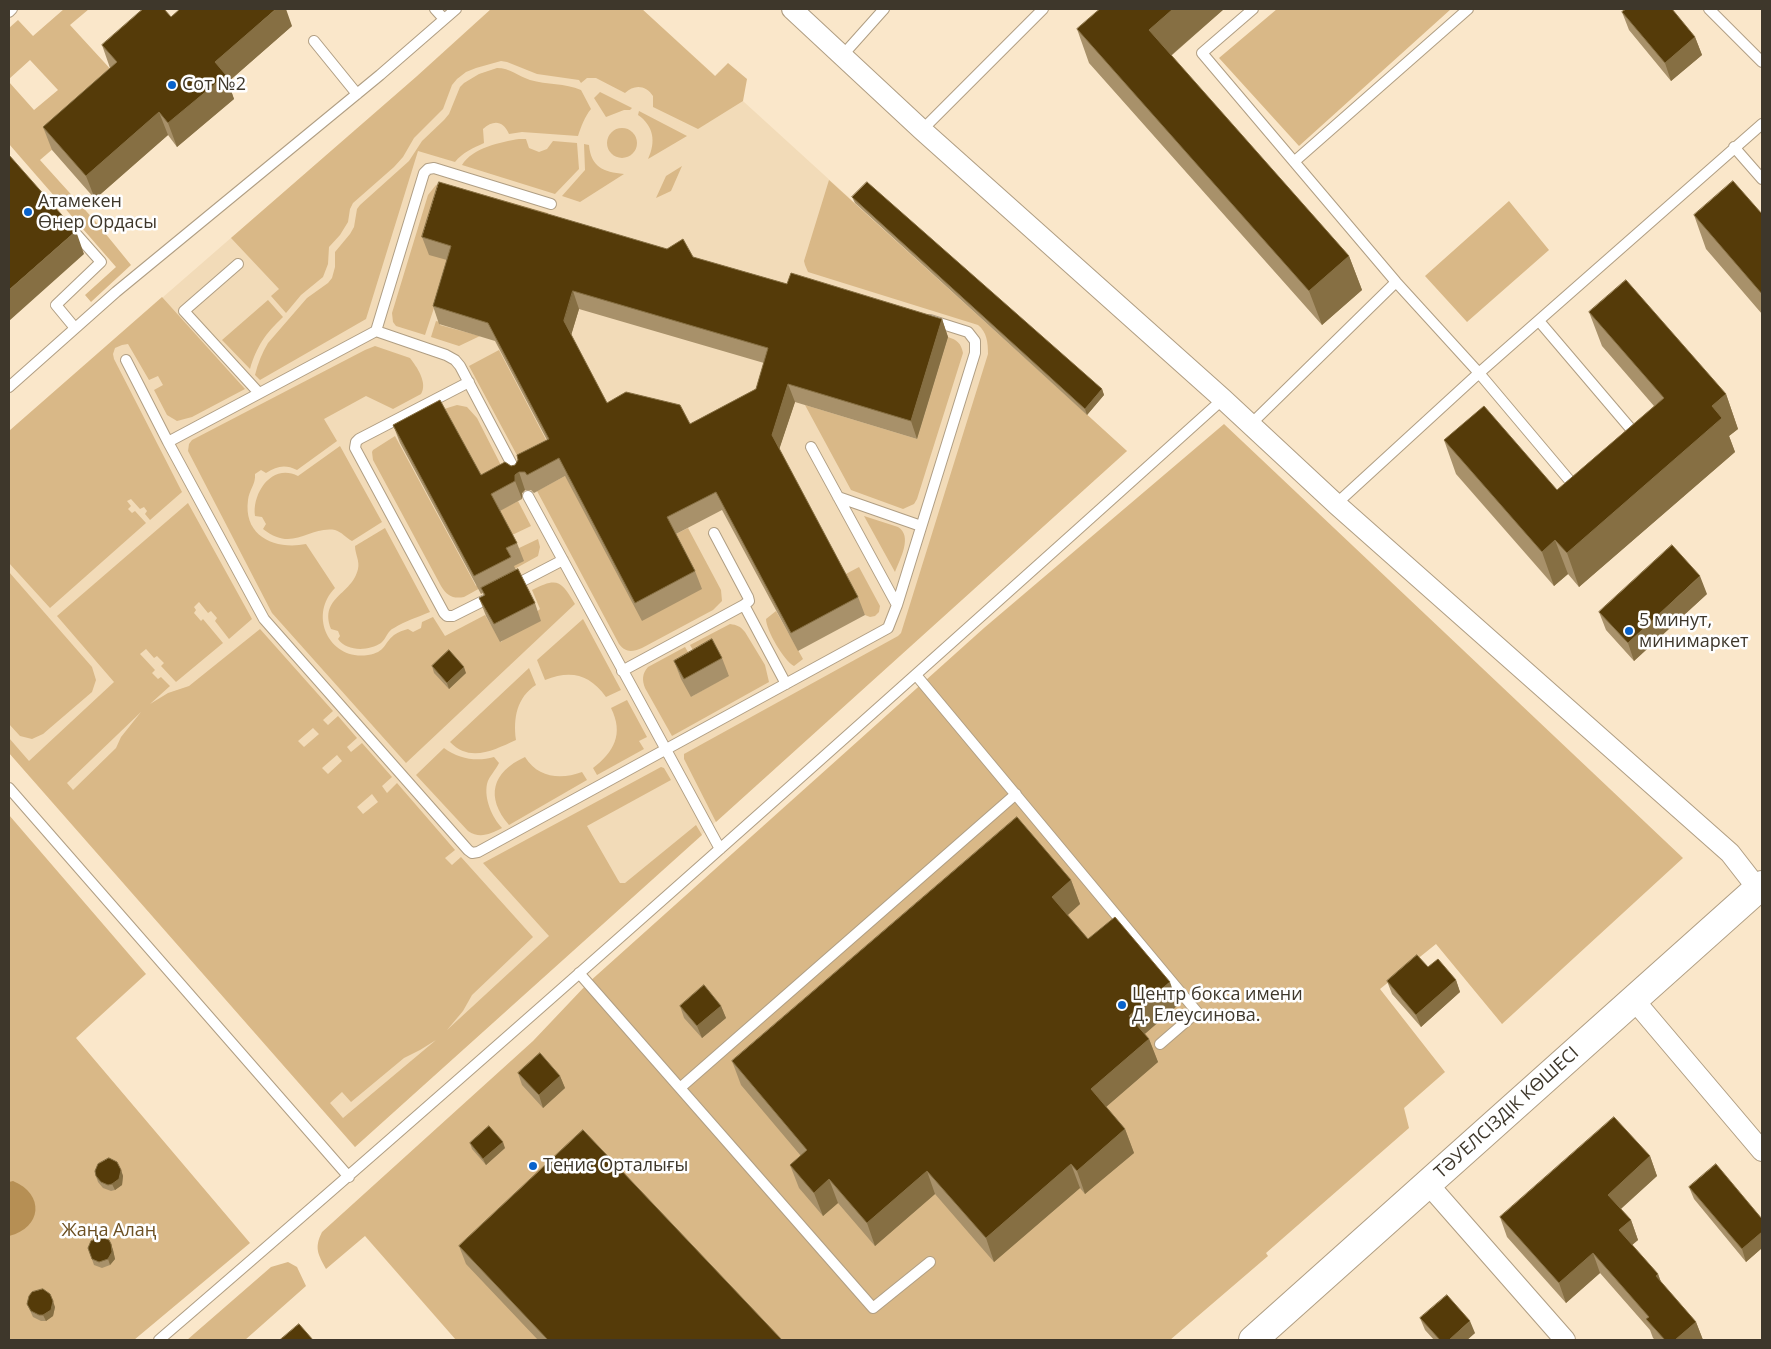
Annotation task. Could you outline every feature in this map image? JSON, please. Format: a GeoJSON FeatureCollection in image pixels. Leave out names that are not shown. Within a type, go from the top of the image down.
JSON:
{"type":"FeatureCollection","features":[{"type":"Feature","properties":{"kind":"main road","name":"ТӘУЕЛСІЗДІК КӨШЕСІ"},"geometry":{"type":"LineString","coordinates":[[1253,1340],[1761,889]]}},
{"type":"Feature","properties":{"kind":"street"},"geometry":{"type":"LineString","coordinates":[[792,9],[922,130],[1223,399],[1336,504],[1730,853],[1761,889]]}},
{"type":"Feature","properties":{"kind":"street"},"geometry":{"type":"LineString","coordinates":[[1634,1000],[1762,1151]]}},
{"type":"Feature","properties":{"kind":"street"},"geometry":{"type":"LineString","coordinates":[[1428,1184],[1565,1340]]}},
{"type":"Feature","properties":{"kind":"lane"},"geometry":{"type":"LineString","coordinates":[[9,12],[12,9]]}},
{"type":"Feature","properties":{"kind":"lane"},"geometry":{"type":"LineString","coordinates":[[435,9],[444,19]]}},
{"type":"Feature","properties":{"kind":"lane"},"geometry":{"type":"LineString","coordinates":[[9,387],[116,292],[357,94],[456,9]]}},
{"type":"Feature","properties":{"kind":"lane"},"geometry":{"type":"LineString","coordinates":[[842,56],[884,9]]}},
{"type":"Feature","properties":{"kind":"lane"},"geometry":{"type":"LineString","coordinates":[[922,130],[1044,9]]}},
{"type":"Feature","properties":{"kind":"lane"},"geometry":{"type":"LineString","coordinates":[[1253,9],[1202,53],[1396,282],[1479,373],[1575,487],[1582,480]]}},
{"type":"Feature","properties":{"kind":"lane"},"geometry":{"type":"LineString","coordinates":[[1295,161],[1468,9]]}},
{"type":"Feature","properties":{"kind":"lane"},"geometry":{"type":"LineString","coordinates":[[1709,9],[1762,62]]}},
{"type":"Feature","properties":{"kind":"lane"},"geometry":{"type":"LineString","coordinates":[[314,41],[357,94]]}},
{"type":"Feature","properties":{"kind":"lane"},"geometry":{"type":"LineString","coordinates":[[1336,504],[1479,373],[1762,124]]}},
{"type":"Feature","properties":{"kind":"lane"},"geometry":{"type":"LineString","coordinates":[[1734,147],[1762,180]]}},
{"type":"Feature","properties":{"kind":"lane"},"geometry":{"type":"LineString","coordinates":[[168,442],[376,332],[424,173],[428,169],[434,168],[551,204]]}},
{"type":"Feature","properties":{"kind":"lane"},"geometry":{"type":"LineString","coordinates":[[64,220],[101,262],[56,305],[75,328]]}},
{"type":"Feature","properties":{"kind":"lane"},"geometry":{"type":"LineString","coordinates":[[238,264],[184,311],[259,393]]}},
{"type":"Feature","properties":{"kind":"lane"},"geometry":{"type":"LineString","coordinates":[[1250,424],[1396,282]]}},
{"type":"Feature","properties":{"kind":"lane"},"geometry":{"type":"LineString","coordinates":[[126,360],[264,619],[472,853],[478,852],[885,630],[890,624],[897,605],[975,353],[975,341],[968,332],[921,317]]}},
{"type":"Feature","properties":{"kind":"lane"},"geometry":{"type":"LineString","coordinates":[[1539,321],[1636,435],[1628,442]]}},
{"type":"Feature","properties":{"kind":"lane"},"geometry":{"type":"LineString","coordinates":[[376,332],[446,355],[455,360],[469,382],[518,477]]}},
{"type":"Feature","properties":{"kind":"lane"},"geometry":{"type":"LineString","coordinates":[[469,382],[359,439],[356,442],[355,448],[447,616],[453,616],[563,560]]}},
{"type":"Feature","properties":{"kind":"lane"},"geometry":{"type":"LineString","coordinates":[[159,1340],[349,1177],[720,849],[1223,399]]}},
{"type":"Feature","properties":{"kind":"lane"},"geometry":{"type":"LineString","coordinates":[[811,447],[897,605]]}},
{"type":"Feature","properties":{"kind":"lane"},"geometry":{"type":"LineString","coordinates":[[528,496],[720,849]]}},
{"type":"Feature","properties":{"kind":"lane"},"geometry":{"type":"LineString","coordinates":[[838,497],[921,526]]}},
{"type":"Feature","properties":{"kind":"lane"},"geometry":{"type":"LineString","coordinates":[[622,671],[749,601],[714,533]]}},
{"type":"Feature","properties":{"kind":"lane"},"geometry":{"type":"LineString","coordinates":[[744,605],[786,684]]}},
{"type":"Feature","properties":{"kind":"lane"},"geometry":{"type":"LineString","coordinates":[[916,675],[1197,1012],[1160,1044]]}},
{"type":"Feature","properties":{"kind":"lane"},"geometry":{"type":"LineString","coordinates":[[9,788],[349,1177]]}},
{"type":"Feature","properties":{"kind":"lane"},"geometry":{"type":"LineString","coordinates":[[680,1088],[1016,794]]}},
{"type":"Feature","properties":{"kind":"lane"},"geometry":{"type":"LineString","coordinates":[[579,973],[873,1308],[930,1262]]}},
{"type":"Feature","properties":{"kind":"shaded area"},"geometry":{"type":"Polygon","coordinates":[[[491,9],[642,9],[1127,451],[355,1147],[9,753],[9,431],[416,77],[491,9]]]}},
{"type":"Feature","properties":{"kind":"shaded area"},"geometry":{"type":"Polygon","coordinates":[[[13,1181],[31,1194],[35,1210],[33,1219],[28,1226],[20,1232],[9,1236],[9,1182],[13,1181]]]}},
{"type":"Feature","properties":{"kind":"green space"},"geometry":{"type":"Polygon","coordinates":[[[64,9],[89,9],[70,25],[126,86],[40,160],[96,222],[131,265],[91,302],[85,295],[116,267],[9,144],[9,82],[34,110],[58,90],[30,60],[9,79],[9,28],[18,20],[33,36],[64,9]]]}},
{"type":"Feature","properties":{"kind":"green space"},"geometry":{"type":"Polygon","coordinates":[[[491,9],[642,9],[715,76],[728,63],[747,79],[743,101],[698,129],[653,107],[653,96],[650,92],[640,87],[632,88],[625,93],[596,78],[587,78],[581,83],[579,80],[537,74],[501,61],[466,72],[452,85],[443,109],[414,138],[403,157],[353,203],[348,222],[329,247],[328,264],[323,277],[301,295],[286,313],[271,296],[279,289],[231,238],[491,9]]]}},
{"type":"Feature","properties":{"kind":"green space"},"geometry":{"type":"Polygon","coordinates":[[[1277,9],[1451,9],[1299,146],[1219,58],[1277,9]]]}},
{"type":"Feature","properties":{"kind":"green space"},"geometry":{"type":"Polygon","coordinates":[[[502,68],[530,80],[569,86],[581,90],[591,109],[585,118],[578,136],[522,132],[509,134],[504,126],[494,123],[483,129],[484,143],[464,153],[455,162],[418,151],[366,319],[260,380],[255,375],[260,358],[268,343],[307,298],[332,278],[335,267],[335,252],[354,227],[357,209],[360,205],[409,161],[422,141],[444,120],[449,114],[460,87],[464,83],[479,74],[502,68]]]}},
{"type":"Feature","properties":{"kind":"green space"},"geometry":{"type":"Polygon","coordinates":[[[600,92],[632,108],[606,117],[594,98],[600,92]]]}},
{"type":"Feature","properties":{"kind":"green space"},"geometry":{"type":"Polygon","coordinates":[[[639,111],[687,136],[648,159],[653,141],[652,135],[647,124],[638,115],[639,111]]]}},
{"type":"Feature","properties":{"kind":"green space"},"geometry":{"type":"Polygon","coordinates":[[[622,128],[633,132],[637,143],[633,154],[622,158],[611,154],[607,143],[611,132],[622,128]]]}},
{"type":"Feature","properties":{"kind":"green space"},"geometry":{"type":"Polygon","coordinates":[[[519,139],[526,139],[529,148],[539,152],[547,149],[553,141],[577,143],[579,169],[555,194],[462,165],[480,150],[519,139]]]}},
{"type":"Feature","properties":{"kind":"green space"},"geometry":{"type":"Polygon","coordinates":[[[584,144],[589,145],[592,159],[599,167],[610,172],[624,174],[580,202],[562,196],[585,170],[584,144]]]}},
{"type":"Feature","properties":{"kind":"green space"},"geometry":{"type":"Polygon","coordinates":[[[682,166],[671,191],[656,198],[666,176],[682,166]]]}},
{"type":"Feature","properties":{"kind":"green space"},"geometry":{"type":"Polygon","coordinates":[[[829,180],[1127,451],[716,822],[684,759],[684,754],[901,633],[988,354],[985,334],[978,325],[808,272],[804,261],[829,180]]]}},
{"type":"Feature","properties":{"kind":"green space"},"geometry":{"type":"Polygon","coordinates":[[[442,183],[548,213],[542,229],[457,264],[434,308],[425,335],[396,326],[393,322],[392,313],[428,195],[436,185],[442,183]]]}},
{"type":"Feature","properties":{"kind":"green space"},"geometry":{"type":"Polygon","coordinates":[[[1509,201],[1549,250],[1467,322],[1425,276],[1509,201]]]}},
{"type":"Feature","properties":{"kind":"green space"},"geometry":{"type":"Polygon","coordinates":[[[162,297],[245,389],[192,417],[177,421],[167,415],[154,390],[163,385],[158,376],[149,380],[128,344],[115,348],[114,359],[182,492],[150,520],[145,514],[147,511],[144,507],[140,509],[131,499],[127,501],[131,506],[128,509],[132,513],[135,511],[146,523],[50,608],[9,563],[9,431],[162,297]]]}},
{"type":"Feature","properties":{"kind":"green space"},"geometry":{"type":"Polygon","coordinates":[[[268,300],[283,317],[262,341],[250,369],[222,340],[268,300]]]}},
{"type":"Feature","properties":{"kind":"green space"},"geometry":{"type":"Polygon","coordinates":[[[436,321],[440,322],[440,325],[480,336],[459,346],[431,337],[436,321]]]}},
{"type":"Feature","properties":{"kind":"green space"},"geometry":{"type":"Polygon","coordinates":[[[948,337],[958,342],[963,353],[914,504],[903,509],[851,490],[805,405],[917,439],[948,337]]]}},
{"type":"Feature","properties":{"kind":"green space"},"geometry":{"type":"Polygon","coordinates":[[[375,346],[410,358],[422,380],[423,390],[421,394],[393,409],[366,396],[324,419],[337,441],[297,470],[285,466],[277,467],[266,473],[261,470],[255,474],[248,500],[248,513],[256,532],[264,538],[284,545],[306,544],[335,588],[327,599],[323,611],[323,623],[333,644],[343,651],[354,655],[374,654],[381,650],[390,638],[396,634],[408,629],[413,632],[421,628],[422,622],[433,617],[445,636],[485,615],[501,642],[540,609],[532,590],[547,583],[558,583],[566,590],[575,604],[406,763],[272,613],[188,451],[192,440],[375,346]]]}},
{"type":"Feature","properties":{"kind":"green space"},"geometry":{"type":"Polygon","coordinates":[[[499,350],[555,457],[526,472],[469,366],[499,350]]]}},
{"type":"Feature","properties":{"kind":"green space"},"geometry":{"type":"Polygon","coordinates":[[[457,405],[467,407],[477,418],[509,481],[487,493],[444,409],[457,405]]]}},
{"type":"Feature","properties":{"kind":"green space"},"geometry":{"type":"Polygon","coordinates":[[[1224,424],[1683,858],[1502,1024],[1436,944],[1380,989],[1445,1072],[1404,1108],[1409,1128],[1266,1253],[1268,1256],[1170,1340],[456,1340],[365,1236],[326,1269],[318,1251],[318,1242],[322,1232],[533,1041],[588,983],[984,628],[1224,424]]]}},
{"type":"Feature","properties":{"kind":"green space"},"geometry":{"type":"Polygon","coordinates":[[[395,436],[476,586],[517,549],[538,539],[540,547],[538,556],[464,597],[457,598],[448,594],[441,586],[373,460],[373,450],[395,436]]]}},
{"type":"Feature","properties":{"kind":"green space"},"geometry":{"type":"Polygon","coordinates":[[[340,446],[382,522],[352,541],[335,530],[325,530],[292,539],[283,539],[263,529],[266,524],[262,517],[255,516],[255,507],[260,490],[266,482],[280,474],[289,473],[298,476],[340,446]]]}},
{"type":"Feature","properties":{"kind":"green space"},"geometry":{"type":"Polygon","coordinates":[[[565,476],[674,535],[688,528],[721,590],[722,601],[713,610],[642,648],[632,651],[624,649],[619,644],[537,491],[565,476]]]}},
{"type":"Feature","properties":{"kind":"green space"},"geometry":{"type":"Polygon","coordinates":[[[518,501],[531,526],[510,536],[497,512],[518,501]]]}},
{"type":"Feature","properties":{"kind":"green space"},"geometry":{"type":"Polygon","coordinates":[[[188,503],[252,619],[229,639],[215,621],[217,618],[211,611],[208,613],[199,602],[194,607],[196,610],[194,613],[201,621],[203,619],[223,643],[176,682],[161,666],[164,663],[157,656],[154,658],[146,649],[140,654],[155,670],[152,673],[158,679],[161,677],[170,686],[150,704],[168,693],[189,686],[260,629],[333,711],[323,720],[328,725],[338,716],[357,738],[347,747],[351,752],[362,743],[392,777],[382,786],[387,793],[397,783],[455,850],[445,858],[452,865],[461,857],[533,937],[472,995],[463,1011],[447,1030],[549,936],[483,863],[661,767],[664,768],[671,780],[587,826],[618,880],[620,883],[625,883],[696,825],[702,835],[355,1147],[9,753],[9,738],[29,761],[114,682],[57,616],[188,503]],[[141,712],[67,783],[73,790],[116,748],[121,737],[141,712]],[[313,728],[298,741],[304,747],[319,734],[313,728]],[[337,755],[322,768],[328,774],[342,761],[337,755]],[[372,794],[357,807],[363,814],[378,802],[372,794]],[[436,1040],[404,1058],[351,1102],[342,1092],[330,1103],[343,1118],[436,1040]]]}},
{"type":"Feature","properties":{"kind":"green space"},"geometry":{"type":"Polygon","coordinates":[[[864,516],[898,527],[905,536],[904,548],[895,572],[864,516]]]}},
{"type":"Feature","properties":{"kind":"green space"},"geometry":{"type":"Polygon","coordinates":[[[385,528],[430,612],[392,629],[383,641],[376,646],[364,649],[352,648],[338,639],[340,636],[338,631],[331,629],[328,618],[329,610],[355,578],[358,560],[355,546],[385,528]]]}},
{"type":"Feature","properties":{"kind":"green space"},"geometry":{"type":"Polygon","coordinates":[[[859,567],[880,606],[879,612],[875,616],[865,615],[844,575],[859,567]]]}},
{"type":"Feature","properties":{"kind":"green space"},"geometry":{"type":"Polygon","coordinates":[[[9,572],[92,667],[96,680],[92,692],[43,734],[32,739],[20,736],[9,724],[9,572]]]}},
{"type":"Feature","properties":{"kind":"green space"},"geometry":{"type":"Polygon","coordinates":[[[776,611],[803,659],[794,666],[781,652],[767,624],[766,619],[776,611]]]}},
{"type":"Feature","properties":{"kind":"green space"},"geometry":{"type":"Polygon","coordinates":[[[583,619],[621,690],[606,697],[593,683],[579,676],[563,675],[545,680],[537,660],[583,619]]]}},
{"type":"Feature","properties":{"kind":"green space"},"geometry":{"type":"Polygon","coordinates":[[[730,624],[742,628],[745,632],[765,665],[769,682],[672,736],[645,688],[643,680],[645,672],[648,667],[685,647],[698,669],[691,697],[729,675],[702,666],[690,645],[730,624]]]}},
{"type":"Feature","properties":{"kind":"green space"},"geometry":{"type":"Polygon","coordinates":[[[529,668],[536,685],[524,696],[518,709],[515,724],[516,740],[482,753],[466,752],[450,742],[529,668]]]}},
{"type":"Feature","properties":{"kind":"green space"},"geometry":{"type":"Polygon","coordinates":[[[627,700],[647,737],[639,741],[644,749],[597,775],[593,768],[611,749],[617,734],[615,717],[611,708],[627,700]]]}},
{"type":"Feature","properties":{"kind":"green space"},"geometry":{"type":"Polygon","coordinates":[[[444,748],[468,759],[494,757],[499,763],[488,781],[486,790],[490,808],[502,828],[489,834],[481,835],[468,831],[416,775],[444,748]]]}},
{"type":"Feature","properties":{"kind":"green space"},"geometry":{"type":"Polygon","coordinates":[[[525,757],[530,764],[543,773],[566,776],[582,772],[587,780],[509,825],[501,815],[497,805],[496,786],[505,770],[525,757]]]}},
{"type":"Feature","properties":{"kind":"green space","name":"Жаңа Алаң"},"geometry":{"type":"Polygon","coordinates":[[[9,815],[146,974],[76,1038],[250,1243],[134,1340],[9,1340],[9,815]]]}},
{"type":"Feature","properties":{"kind":"green space"},"geometry":{"type":"Polygon","coordinates":[[[288,1262],[297,1267],[306,1286],[245,1340],[187,1340],[271,1267],[288,1262]]]}},
{"type":"Feature","properties":{"kind":"building"},"geometry":{"type":"Polygon","coordinates":[[[143,9],[164,9],[171,17],[180,9],[276,9],[215,62],[226,75],[168,123],[159,112],[86,176],[43,127],[117,62],[102,45],[143,9]]]}},
{"type":"Feature","properties":{"kind":"building"},"geometry":{"type":"Polygon","coordinates":[[[1100,9],[1173,9],[1149,30],[1349,256],[1309,291],[1077,29],[1100,9]]]}},
{"type":"Feature","properties":{"kind":"building"},"geometry":{"type":"Polygon","coordinates":[[[1626,9],[1672,9],[1695,37],[1665,63],[1622,12],[1626,9]]]}},
{"type":"Feature","properties":{"kind":"building","name":"Атамекен Өнер Ордасы"},"geometry":{"type":"Polygon","coordinates":[[[9,155],[76,231],[9,290],[9,155]]]}},
{"type":"Feature","properties":{"kind":"building"},"geometry":{"type":"Polygon","coordinates":[[[1733,181],[1762,214],[1762,294],[1694,215],[1733,181]]]}},
{"type":"Feature","properties":{"kind":"building"},"geometry":{"type":"Polygon","coordinates":[[[439,182],[667,249],[683,239],[693,257],[787,284],[791,273],[942,319],[911,421],[788,384],[772,435],[858,597],[791,633],[716,492],[667,517],[695,571],[635,603],[559,458],[527,475],[525,472],[519,472],[515,475],[515,481],[491,494],[517,543],[506,548],[511,557],[474,576],[393,425],[440,400],[481,475],[505,462],[511,466],[515,465],[518,460],[517,455],[549,439],[488,323],[433,306],[451,246],[422,237],[439,182]],[[573,291],[564,321],[607,403],[626,392],[680,405],[690,424],[756,389],[768,348],[573,291]]]}},
{"type":"Feature","properties":{"kind":"building"},"geometry":{"type":"Polygon","coordinates":[[[867,182],[1102,389],[1085,409],[852,197],[867,182]]]}},
{"type":"Feature","properties":{"kind":"building"},"geometry":{"type":"Polygon","coordinates":[[[1626,280],[1726,394],[1712,406],[1722,418],[1567,553],[1555,540],[1542,552],[1444,440],[1484,406],[1557,490],[1664,398],[1589,312],[1626,280]]]}},
{"type":"Feature","properties":{"kind":"building"},"geometry":{"type":"Polygon","coordinates":[[[1672,545],[1700,576],[1628,643],[1599,612],[1672,545]]]}},
{"type":"Feature","properties":{"kind":"building"},"geometry":{"type":"Polygon","coordinates":[[[518,569],[535,603],[494,624],[479,598],[485,595],[481,588],[518,569]]]}},
{"type":"Feature","properties":{"kind":"building"},"geometry":{"type":"Polygon","coordinates":[[[712,639],[722,658],[684,679],[674,661],[712,639]]]}},
{"type":"Feature","properties":{"kind":"building"},"geometry":{"type":"Polygon","coordinates":[[[449,650],[464,667],[447,683],[432,666],[449,650]]]}},
{"type":"Feature","properties":{"kind":"building"},"geometry":{"type":"Polygon","coordinates":[[[1017,817],[1071,880],[1052,897],[1088,939],[1115,917],[1170,982],[1129,1016],[1149,1039],[1091,1089],[1125,1129],[1077,1171],[1071,1164],[986,1238],[927,1171],[867,1223],[829,1179],[814,1193],[790,1165],[807,1150],[732,1061],[1017,817]]]}},
{"type":"Feature","properties":{"kind":"building"},"geometry":{"type":"Polygon","coordinates":[[[1417,955],[1428,967],[1438,959],[1456,980],[1416,1015],[1387,981],[1417,955]]]}},
{"type":"Feature","properties":{"kind":"building"},"geometry":{"type":"Polygon","coordinates":[[[704,985],[721,1006],[697,1026],[680,1006],[704,985]]]}},
{"type":"Feature","properties":{"kind":"building"},"geometry":{"type":"Polygon","coordinates":[[[540,1053],[560,1076],[539,1095],[518,1073],[540,1053]]]}},
{"type":"Feature","properties":{"kind":"building"},"geometry":{"type":"Polygon","coordinates":[[[1614,1117],[1650,1156],[1608,1195],[1631,1220],[1619,1230],[1658,1274],[1656,1276],[1696,1322],[1675,1340],[1665,1340],[1646,1319],[1649,1317],[1593,1253],[1559,1283],[1500,1217],[1614,1117]]]}},
{"type":"Feature","properties":{"kind":"building"},"geometry":{"type":"Polygon","coordinates":[[[489,1126],[503,1142],[483,1159],[470,1143],[489,1126]]]}},
{"type":"Feature","properties":{"kind":"building"},"geometry":{"type":"Polygon","coordinates":[[[583,1130],[782,1340],[548,1340],[459,1246],[583,1130]]]}},
{"type":"Feature","properties":{"kind":"building"},"geometry":{"type":"Polygon","coordinates":[[[109,1158],[117,1162],[121,1170],[119,1179],[108,1185],[101,1182],[96,1176],[95,1171],[98,1164],[109,1158]]]}},
{"type":"Feature","properties":{"kind":"building"},"geometry":{"type":"Polygon","coordinates":[[[1716,1164],[1762,1219],[1762,1232],[1742,1249],[1689,1187],[1716,1164]]]}},
{"type":"Feature","properties":{"kind":"building"},"geometry":{"type":"Polygon","coordinates":[[[101,1237],[109,1240],[112,1252],[108,1259],[99,1262],[92,1259],[88,1248],[91,1241],[101,1237]]]}},
{"type":"Feature","properties":{"kind":"building"},"geometry":{"type":"Polygon","coordinates":[[[43,1289],[50,1294],[53,1301],[51,1310],[43,1315],[39,1315],[31,1311],[27,1304],[32,1292],[43,1289]]]}},
{"type":"Feature","properties":{"kind":"building"},"geometry":{"type":"Polygon","coordinates":[[[1447,1295],[1470,1321],[1449,1340],[1440,1340],[1420,1318],[1447,1295]]]}},
{"type":"Feature","properties":{"kind":"building"},"geometry":{"type":"Polygon","coordinates":[[[299,1324],[313,1340],[280,1340],[299,1324]]]}},
{"type":"Feature","properties":{"kind":"place","name":"Сот №2"},"geometry":{"type":"Point","coordinates":[172,85]}},
{"type":"Feature","properties":{"kind":"place","name":"Атамекен Өнер Ордасы"},"geometry":{"type":"Point","coordinates":[28,212]}},
{"type":"Feature","properties":{"kind":"place","name":"5 минут, минимаркет"},"geometry":{"type":"Point","coordinates":[1629,631]}},
{"type":"Feature","properties":{"kind":"place","name":"Центр бокса имени Д. Елеусинова."},"geometry":{"type":"Point","coordinates":[1122,1005]}},
{"type":"Feature","properties":{"kind":"place","name":"Тенис Орталығы"},"geometry":{"type":"Point","coordinates":[533,1166]}}]}
